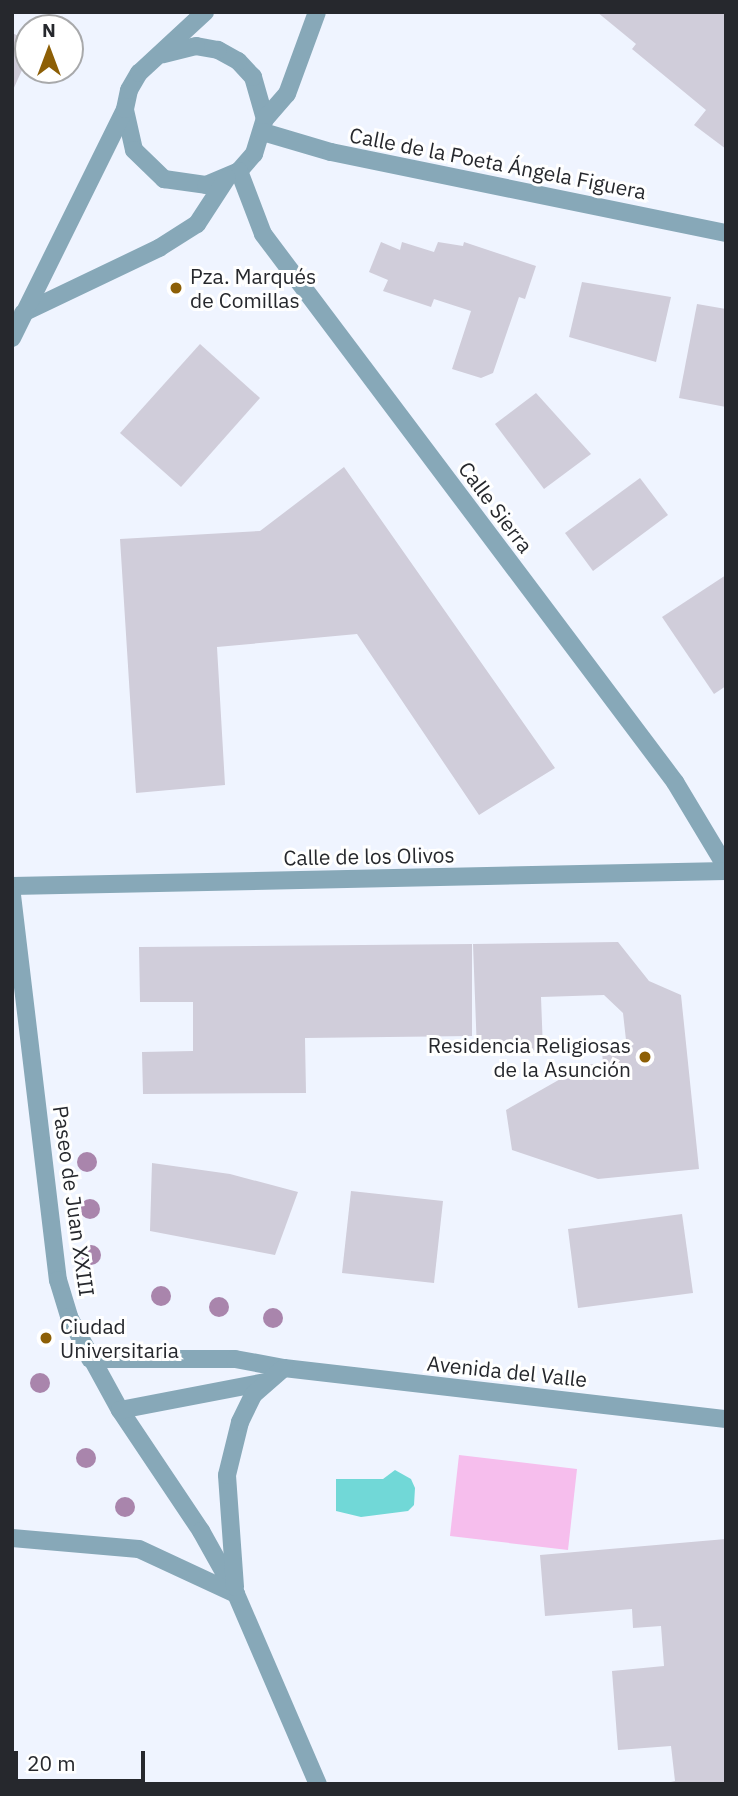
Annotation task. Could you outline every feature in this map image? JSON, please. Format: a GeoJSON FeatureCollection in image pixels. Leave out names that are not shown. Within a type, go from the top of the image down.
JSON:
{"type":"FeatureCollection","features":[{"type":"Feature","properties":{"kind":"street"},"geometry":{"type":"LineString","coordinates":[[12,338],[125,109],[129,90],[154,59],[205,12]]}},
{"type":"Feature","properties":{"kind":"street"},"geometry":{"type":"LineString","coordinates":[[23,313],[159,248],[197,224],[233,174],[254,154],[264,125],[287,94],[317,12]]}},
{"type":"Feature","properties":{"kind":"street"},"geometry":{"type":"LineString","coordinates":[[154,59],[174,49],[196,46],[237,61],[253,77],[264,125]]}},
{"type":"Feature","properties":{"kind":"street"},"geometry":{"type":"LineString","coordinates":[[125,109],[134,150],[164,180],[185,185],[233,174]]}},
{"type":"Feature","properties":{"kind":"street","name":"Calle de la Poeta Ángela Figuera"},"geometry":{"type":"LineString","coordinates":[[264,125],[331,152],[726,233]]}},
{"type":"Feature","properties":{"kind":"street","name":"Calle Sierra"},"geometry":{"type":"LineString","coordinates":[[233,174],[263,234],[675,782],[726,869]]}},
{"type":"Feature","properties":{"kind":"street","name":"Calle de los Olivos"},"geometry":{"type":"LineString","coordinates":[[12,886],[726,869]]}},
{"type":"Feature","properties":{"kind":"street","name":"Paseo de Juan XXIII"},"geometry":{"type":"LineString","coordinates":[[12,895],[58,1280],[69,1317],[120,1410],[194,1520],[236,1594]]}},
{"type":"Feature","properties":{"kind":"street","name":"Avenida del Valle"},"geometry":{"type":"LineString","coordinates":[[90,1359],[235,1359],[284,1368],[726,1419]]}},
{"type":"Feature","properties":{"kind":"street"},"geometry":{"type":"LineString","coordinates":[[284,1368],[253,1395],[240,1422],[228,1475],[236,1594],[318,1784]]}},
{"type":"Feature","properties":{"kind":"street"},"geometry":{"type":"LineString","coordinates":[[120,1410],[265,1382]]}},
{"type":"Feature","properties":{"kind":"street"},"geometry":{"type":"LineString","coordinates":[[12,1538],[139,1549],[236,1594]]}},
{"type":"Feature","properties":{"kind":"shaded area"},"geometry":{"type":"Polygon","coordinates":[[[459,1455],[577,1469],[568,1550],[450,1536],[459,1455]]]}},
{"type":"Feature","properties":{"kind":"water"},"geometry":{"type":"Polygon","coordinates":[[[395,1470],[411,1479],[415,1488],[414,1505],[408,1511],[361,1517],[336,1511],[336,1479],[383,1479],[395,1470]]]}},
{"type":"Feature","properties":{"kind":"building"},"geometry":{"type":"Polygon","coordinates":[[[597,12],[726,12],[726,149],[694,125],[706,110],[632,49],[636,44],[597,12]]]}},
{"type":"Feature","properties":{"kind":"building"},"geometry":{"type":"Polygon","coordinates":[[[12,33],[16,84],[12,92],[12,33]]]}},
{"type":"Feature","properties":{"kind":"building"},"geometry":{"type":"Polygon","coordinates":[[[381,242],[400,250],[402,242],[434,252],[438,242],[463,246],[464,242],[536,266],[525,299],[519,297],[493,373],[481,378],[452,369],[471,311],[434,299],[431,307],[383,291],[388,280],[369,272],[381,242]]]}},
{"type":"Feature","properties":{"kind":"building"},"geometry":{"type":"Polygon","coordinates":[[[582,282],[671,297],[656,362],[569,337],[582,282]]]}},
{"type":"Feature","properties":{"kind":"building"},"geometry":{"type":"Polygon","coordinates":[[[697,304],[726,309],[726,407],[679,398],[697,304]]]}},
{"type":"Feature","properties":{"kind":"building"},"geometry":{"type":"Polygon","coordinates":[[[200,344],[260,398],[181,487],[120,433],[200,344]]]}},
{"type":"Feature","properties":{"kind":"building"},"geometry":{"type":"Polygon","coordinates":[[[536,393],[591,454],[544,489],[495,424],[536,393]]]}},
{"type":"Feature","properties":{"kind":"building"},"geometry":{"type":"Polygon","coordinates":[[[344,467],[555,768],[479,815],[357,634],[217,647],[225,785],[136,793],[120,539],[260,531],[344,467]]]}},
{"type":"Feature","properties":{"kind":"building"},"geometry":{"type":"Polygon","coordinates":[[[640,478],[668,515],[593,571],[565,533],[640,478]]]}},
{"type":"Feature","properties":{"kind":"building"},"geometry":{"type":"Polygon","coordinates":[[[726,575],[726,686],[714,694],[662,617],[726,575]]]}},
{"type":"Feature","properties":{"kind":"building","name":"Residencia Religiosas de la Asunción"},"geometry":{"type":"Polygon","coordinates":[[[618,942],[649,981],[681,995],[699,1169],[598,1179],[512,1150],[506,1110],[585,1065],[603,1063],[602,1052],[627,1049],[623,1013],[604,995],[541,997],[543,1050],[477,1052],[473,944],[618,942]]]}},
{"type":"Feature","properties":{"kind":"building"},"geometry":{"type":"Polygon","coordinates":[[[472,944],[472,1036],[305,1038],[306,1093],[143,1094],[142,1052],[193,1051],[193,1002],[140,1002],[139,947],[472,944]]]}},
{"type":"Feature","properties":{"kind":"building"},"geometry":{"type":"Polygon","coordinates":[[[152,1163],[230,1174],[298,1192],[275,1255],[150,1231],[152,1163]]]}},
{"type":"Feature","properties":{"kind":"building"},"geometry":{"type":"Polygon","coordinates":[[[351,1191],[443,1201],[434,1283],[342,1273],[351,1191]]]}},
{"type":"Feature","properties":{"kind":"building"},"geometry":{"type":"Polygon","coordinates":[[[682,1214],[693,1293],[578,1308],[568,1229],[682,1214]]]}},
{"type":"Feature","properties":{"kind":"building"},"geometry":{"type":"Polygon","coordinates":[[[726,1539],[726,1784],[662,1784],[675,1781],[671,1746],[618,1750],[612,1671],[664,1666],[661,1626],[633,1628],[632,1609],[545,1616],[540,1555],[726,1539]]]}},
{"type":"Feature","properties":{"kind":"place","name":"Pza. Marqués de Comillas"},"geometry":{"type":"Point","coordinates":[176,288]}},
{"type":"Feature","properties":{"kind":"place","name":"Residencia Religiosas de la Asunción"},"geometry":{"type":"Point","coordinates":[645,1057]}},
{"type":"Feature","properties":{"kind":"place","name":"Ciudad Universitaria"},"geometry":{"type":"Point","coordinates":[46,1338]}}]}
